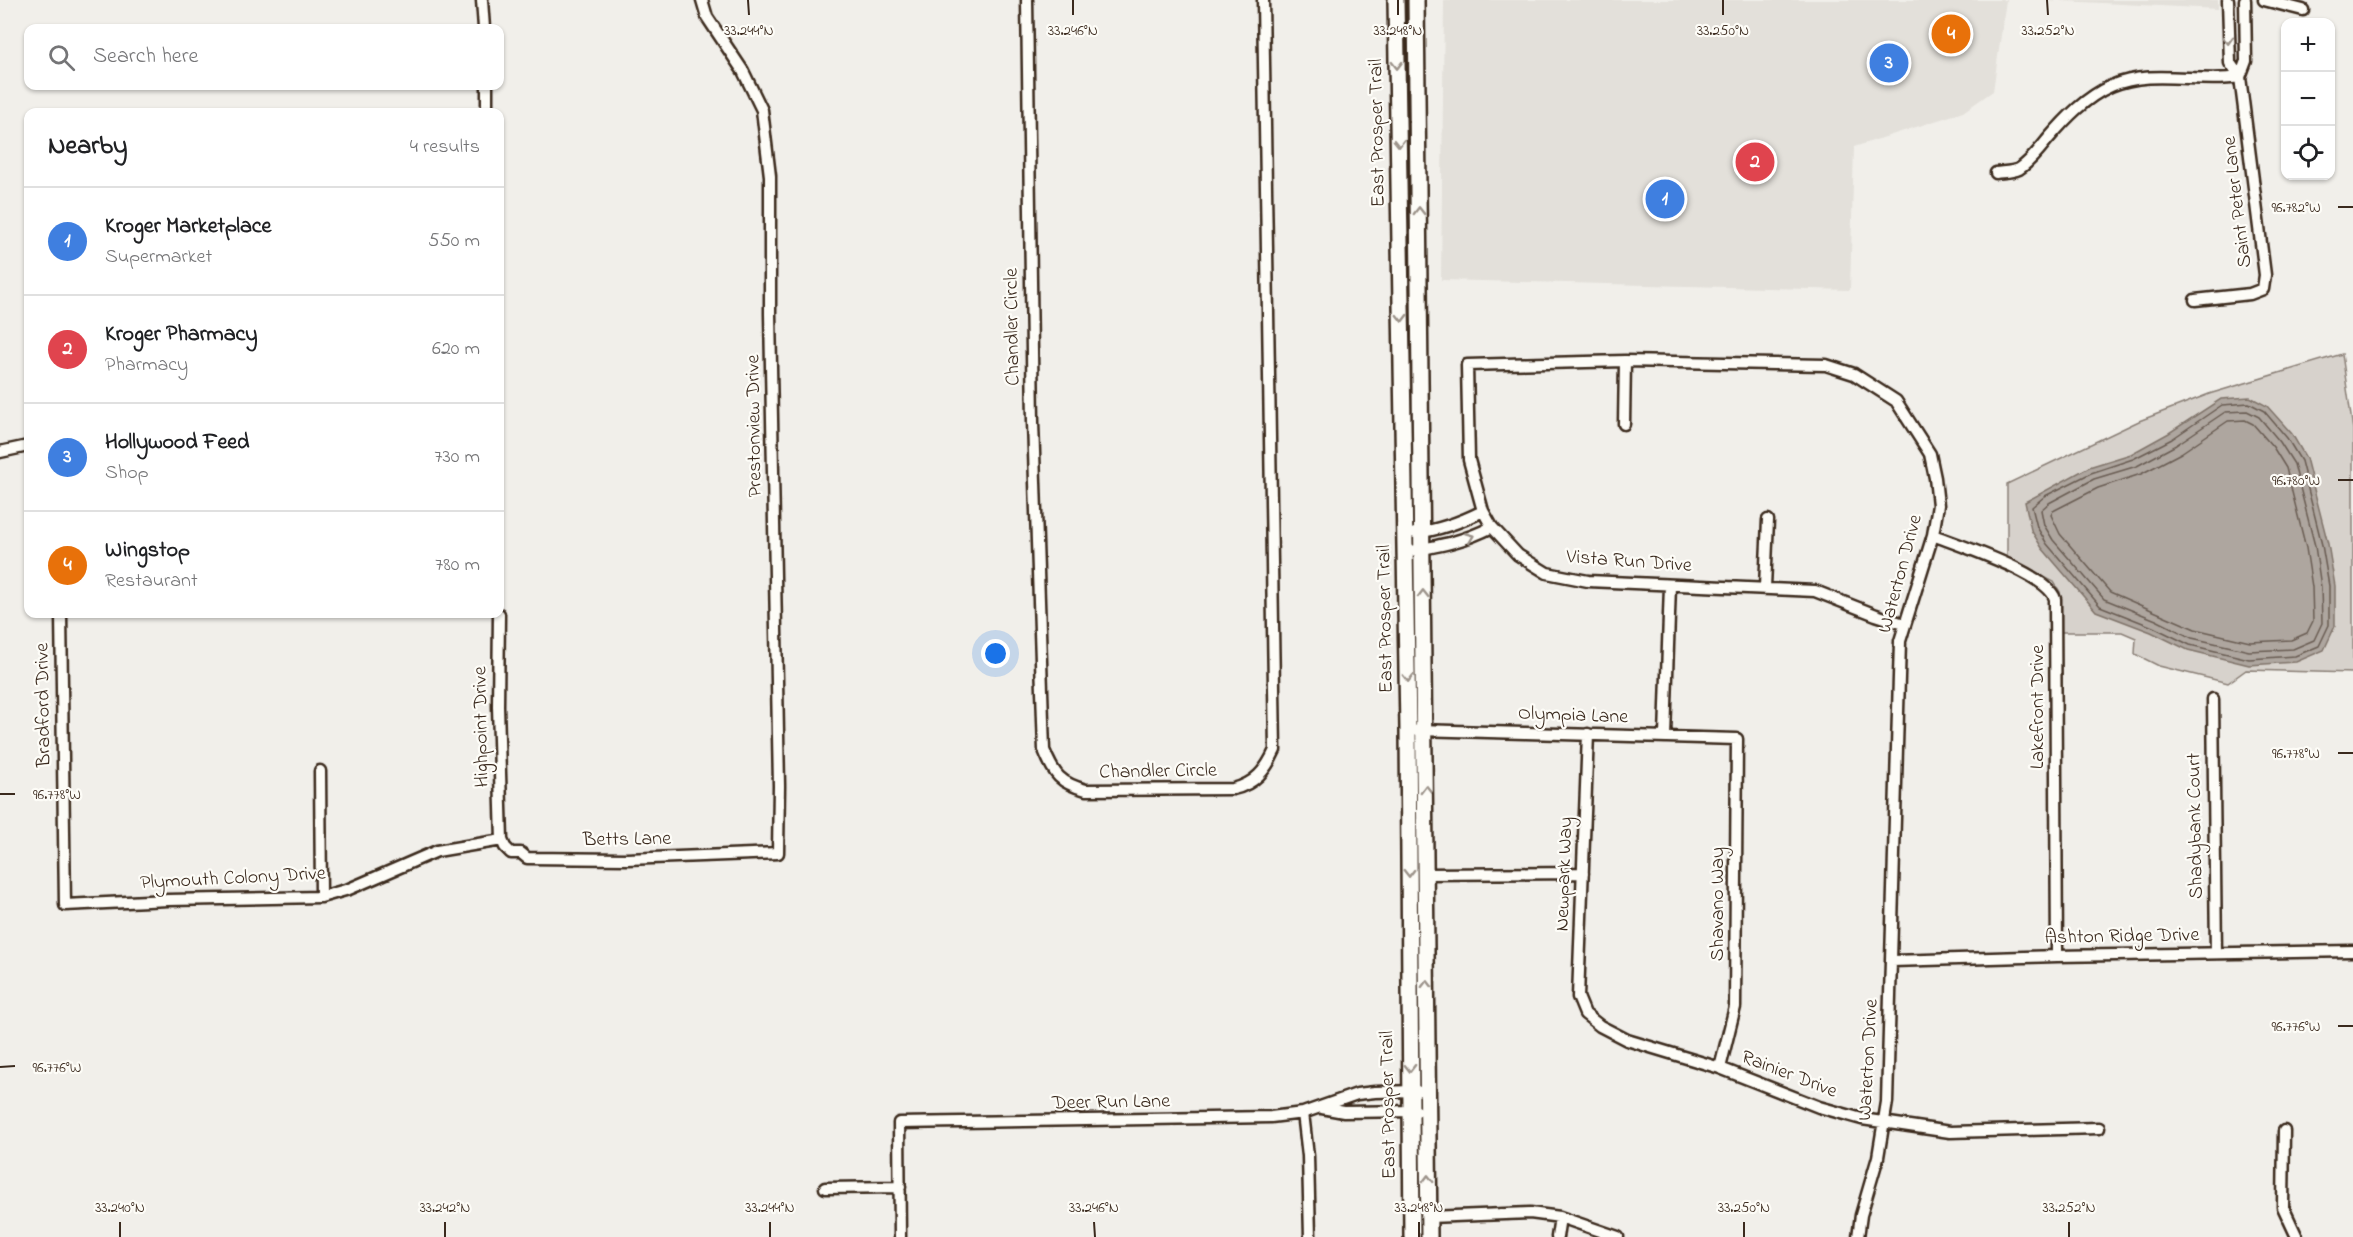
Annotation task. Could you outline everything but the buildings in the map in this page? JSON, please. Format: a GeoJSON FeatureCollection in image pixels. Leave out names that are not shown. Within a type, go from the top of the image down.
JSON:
{"type":"FeatureCollection","features":[{"type":"Feature","properties":{"kind":"main road","name":"East Prosper Trail"},"geometry":{"type":"LineString","coordinates":[[1396,0],[1408,730],[1412,1237]]}},
{"type":"Feature","properties":{"kind":"main road","name":"East Prosper Trail"},"geometry":{"type":"LineString","coordinates":[[1416,0],[1429,1237]]}},
{"type":"Feature","properties":{"kind":"main road"},"geometry":{"type":"LineString","coordinates":[[1398,99],[1417,100]]}},
{"type":"Feature","properties":{"kind":"street"},"geometry":{"type":"LineString","coordinates":[[482,0],[484,24]]}},
{"type":"Feature","properties":{"kind":"street","name":"Prestonview Drive"},"geometry":{"type":"LineString","coordinates":[[702,0],[707,17],[743,71],[762,110],[770,176],[770,314],[779,786],[778,853],[762,854]]}},
{"type":"Feature","properties":{"kind":"street","name":"Chandler Circle"},"geometry":{"type":"LineString","coordinates":[[1027,0],[1033,422],[1042,727],[1044,750],[1050,766],[1059,779],[1071,786],[1086,790],[1233,789],[1252,782],[1264,771],[1275,750],[1263,0]]}},
{"type":"Feature","properties":{"kind":"street","name":"Saint Peter Lane"},"geometry":{"type":"LineString","coordinates":[[2194,300],[2250,294],[2263,289],[2265,275],[2240,77],[2230,63],[2228,0]]}},
{"type":"Feature","properties":{"kind":"street","name":"Saint Peter Lane"},"geometry":{"type":"LineString","coordinates":[[2240,77],[2246,62],[2245,0]]}},
{"type":"Feature","properties":{"kind":"street"},"geometry":{"type":"LineString","coordinates":[[2264,0],[2303,10]]}},
{"type":"Feature","properties":{"kind":"street"},"geometry":{"type":"LineString","coordinates":[[1996,173],[2018,170],[2066,119],[2088,100],[2111,86],[2133,79],[2224,80],[2240,77]]}},
{"type":"Feature","properties":{"kind":"street"},"geometry":{"type":"LineString","coordinates":[[487,90],[487,108]]}},
{"type":"Feature","properties":{"kind":"street"},"geometry":{"type":"LineString","coordinates":[[1624,424],[1625,362]]}},
{"type":"Feature","properties":{"kind":"street","name":"Waterton Drive"},"geometry":{"type":"LineString","coordinates":[[1467,365],[1625,362],[1826,365],[1854,374],[1896,401],[1930,454],[1938,505],[1933,535],[1900,641],[1892,961],[1884,1123],[1878,1157],[1861,1215],[1858,1237]]}},
{"type":"Feature","properties":{"kind":"street","name":"Vista Run Drive"},"geometry":{"type":"LineString","coordinates":[[1467,365],[1469,460],[1483,511],[1492,527],[1518,555],[1548,573],[1588,580],[1815,591],[1905,624]]}},
{"type":"Feature","properties":{"kind":"street"},"geometry":{"type":"LineString","coordinates":[[0,452],[24,447]]}},
{"type":"Feature","properties":{"kind":"street"},"geometry":{"type":"LineString","coordinates":[[1405,535],[1463,522],[1483,511]]}},
{"type":"Feature","properties":{"kind":"street"},"geometry":{"type":"LineString","coordinates":[[1765,587],[1768,520]]}},
{"type":"Feature","properties":{"kind":"street"},"geometry":{"type":"LineString","coordinates":[[1405,552],[1471,538],[1492,527]]}},
{"type":"Feature","properties":{"kind":"street","name":"Lakefront Drive"},"geometry":{"type":"LineString","coordinates":[[1933,535],[1995,559],[2045,584],[2053,592],[2055,599],[2057,956]]}},
{"type":"Feature","properties":{"kind":"street"},"geometry":{"type":"LineString","coordinates":[[1665,736],[1670,585]]}},
{"type":"Feature","properties":{"kind":"street","name":"Bradford Drive"},"geometry":{"type":"LineString","coordinates":[[61,618],[65,905]]}},
{"type":"Feature","properties":{"kind":"street","name":"Highpoint Drive"},"geometry":{"type":"LineString","coordinates":[[499,618],[498,706],[502,840]]}},
{"type":"Feature","properties":{"kind":"street","name":"Shadybank Court"},"geometry":{"type":"LineString","coordinates":[[2213,699],[2216,953]]}},
{"type":"Feature","properties":{"kind":"street","name":"Olympia Lane"},"geometry":{"type":"LineString","coordinates":[[1408,730],[1737,739]]}},
{"type":"Feature","properties":{"kind":"street","name":"Newpark Way"},"geometry":{"type":"LineString","coordinates":[[1585,1014],[1578,998],[1588,734]]}},
{"type":"Feature","properties":{"kind":"street","name":"Shavano Way"},"geometry":{"type":"LineString","coordinates":[[1720,1068],[1735,1007],[1737,739]]}},
{"type":"Feature","properties":{"kind":"street"},"geometry":{"type":"LineString","coordinates":[[320,771],[321,897]]}},
{"type":"Feature","properties":{"kind":"street","name":"Betts Lane"},"geometry":{"type":"LineString","coordinates":[[502,840],[511,853],[521,853],[527,858],[627,859],[762,854]]}},
{"type":"Feature","properties":{"kind":"street","name":"Plymouth Colony Drive"},"geometry":{"type":"LineString","coordinates":[[65,905],[321,897],[349,889],[437,851],[502,840]]}},
{"type":"Feature","properties":{"kind":"street"},"geometry":{"type":"LineString","coordinates":[[1426,874],[1583,873]]}},
{"type":"Feature","properties":{"kind":"street","name":"Ashton Ridge Drive"},"geometry":{"type":"LineString","coordinates":[[1892,961],[2353,951]]}},
{"type":"Feature","properties":{"kind":"street","name":"Rainier Drive"},"geometry":{"type":"LineString","coordinates":[[1585,1014],[1600,1026],[1627,1040],[1720,1068],[1819,1107],[1862,1119],[1950,1132],[2099,1128]]}},
{"type":"Feature","properties":{"kind":"street","name":"Deer Run Lane"},"geometry":{"type":"LineString","coordinates":[[900,1187],[899,1123],[1233,1119],[1303,1113],[1357,1094],[1427,1091]]}},
{"type":"Feature","properties":{"kind":"street","name":"Deer Run Lane"},"geometry":{"type":"LineString","coordinates":[[1322,1108],[1344,1112],[1428,1111]]}},
{"type":"Feature","properties":{"kind":"street"},"geometry":{"type":"LineString","coordinates":[[1303,1113],[1308,1156],[1310,1237]]}},
{"type":"Feature","properties":{"kind":"street"},"geometry":{"type":"LineString","coordinates":[[2284,1131],[2283,1207],[2297,1237]]}},
{"type":"Feature","properties":{"kind":"street"},"geometry":{"type":"LineString","coordinates":[[825,1188],[900,1187],[900,1237]]}},
{"type":"Feature","properties":{"kind":"street"},"geometry":{"type":"LineString","coordinates":[[1429,1217],[1530,1213],[1560,1217],[1618,1237]]}},
{"type":"Feature","properties":{"kind":"street"},"geometry":{"type":"LineString","coordinates":[[1557,1237],[1560,1217]]}},
{"type":"Feature","properties":{"kind":"shaded area"},"geometry":{"type":"Polygon","coordinates":[[[1444,0],[2006,0],[1993,91],[1963,112],[1854,147],[1850,290],[1441,280],[1444,0]]]}},
{"type":"Feature","properties":{"kind":"shaded area"},"geometry":{"type":"Polygon","coordinates":[[[2043,0],[2218,0],[2218,9],[2043,0]]]}},
{"type":"Feature","properties":{"kind":"shaded area"},"geometry":{"type":"Polygon","coordinates":[[[2342,354],[2353,430],[2353,673],[2246,670],[2228,683],[2159,666],[2135,654],[2136,638],[2122,632],[2061,632],[2060,592],[2054,582],[2007,558],[2007,484],[2139,421],[2209,394],[2342,354]]]}},
{"type":"Feature","properties":{"kind":"water"},"geometry":{"type":"Polygon","coordinates":[[[2250,397],[2267,406],[2292,434],[2306,458],[2328,544],[2335,586],[2335,626],[2324,650],[2296,662],[2249,665],[2188,650],[2151,632],[2096,611],[2042,548],[2031,530],[2025,502],[2089,467],[2131,454],[2169,433],[2221,399],[2250,397]]]}},
{"type":"Feature","properties":{"kind":"place","name":"Wingstop"},"geometry":{"type":"Point","coordinates":[1951,34]}},
{"type":"Feature","properties":{"kind":"place","name":"Hollywood Feed"},"geometry":{"type":"Point","coordinates":[1889,63]}},
{"type":"Feature","properties":{"kind":"place","name":"Kroger Pharmacy"},"geometry":{"type":"Point","coordinates":[1755,162]}},
{"type":"Feature","properties":{"kind":"place","name":"Kroger Marketplace"},"geometry":{"type":"Point","coordinates":[1665,199]}}]}
